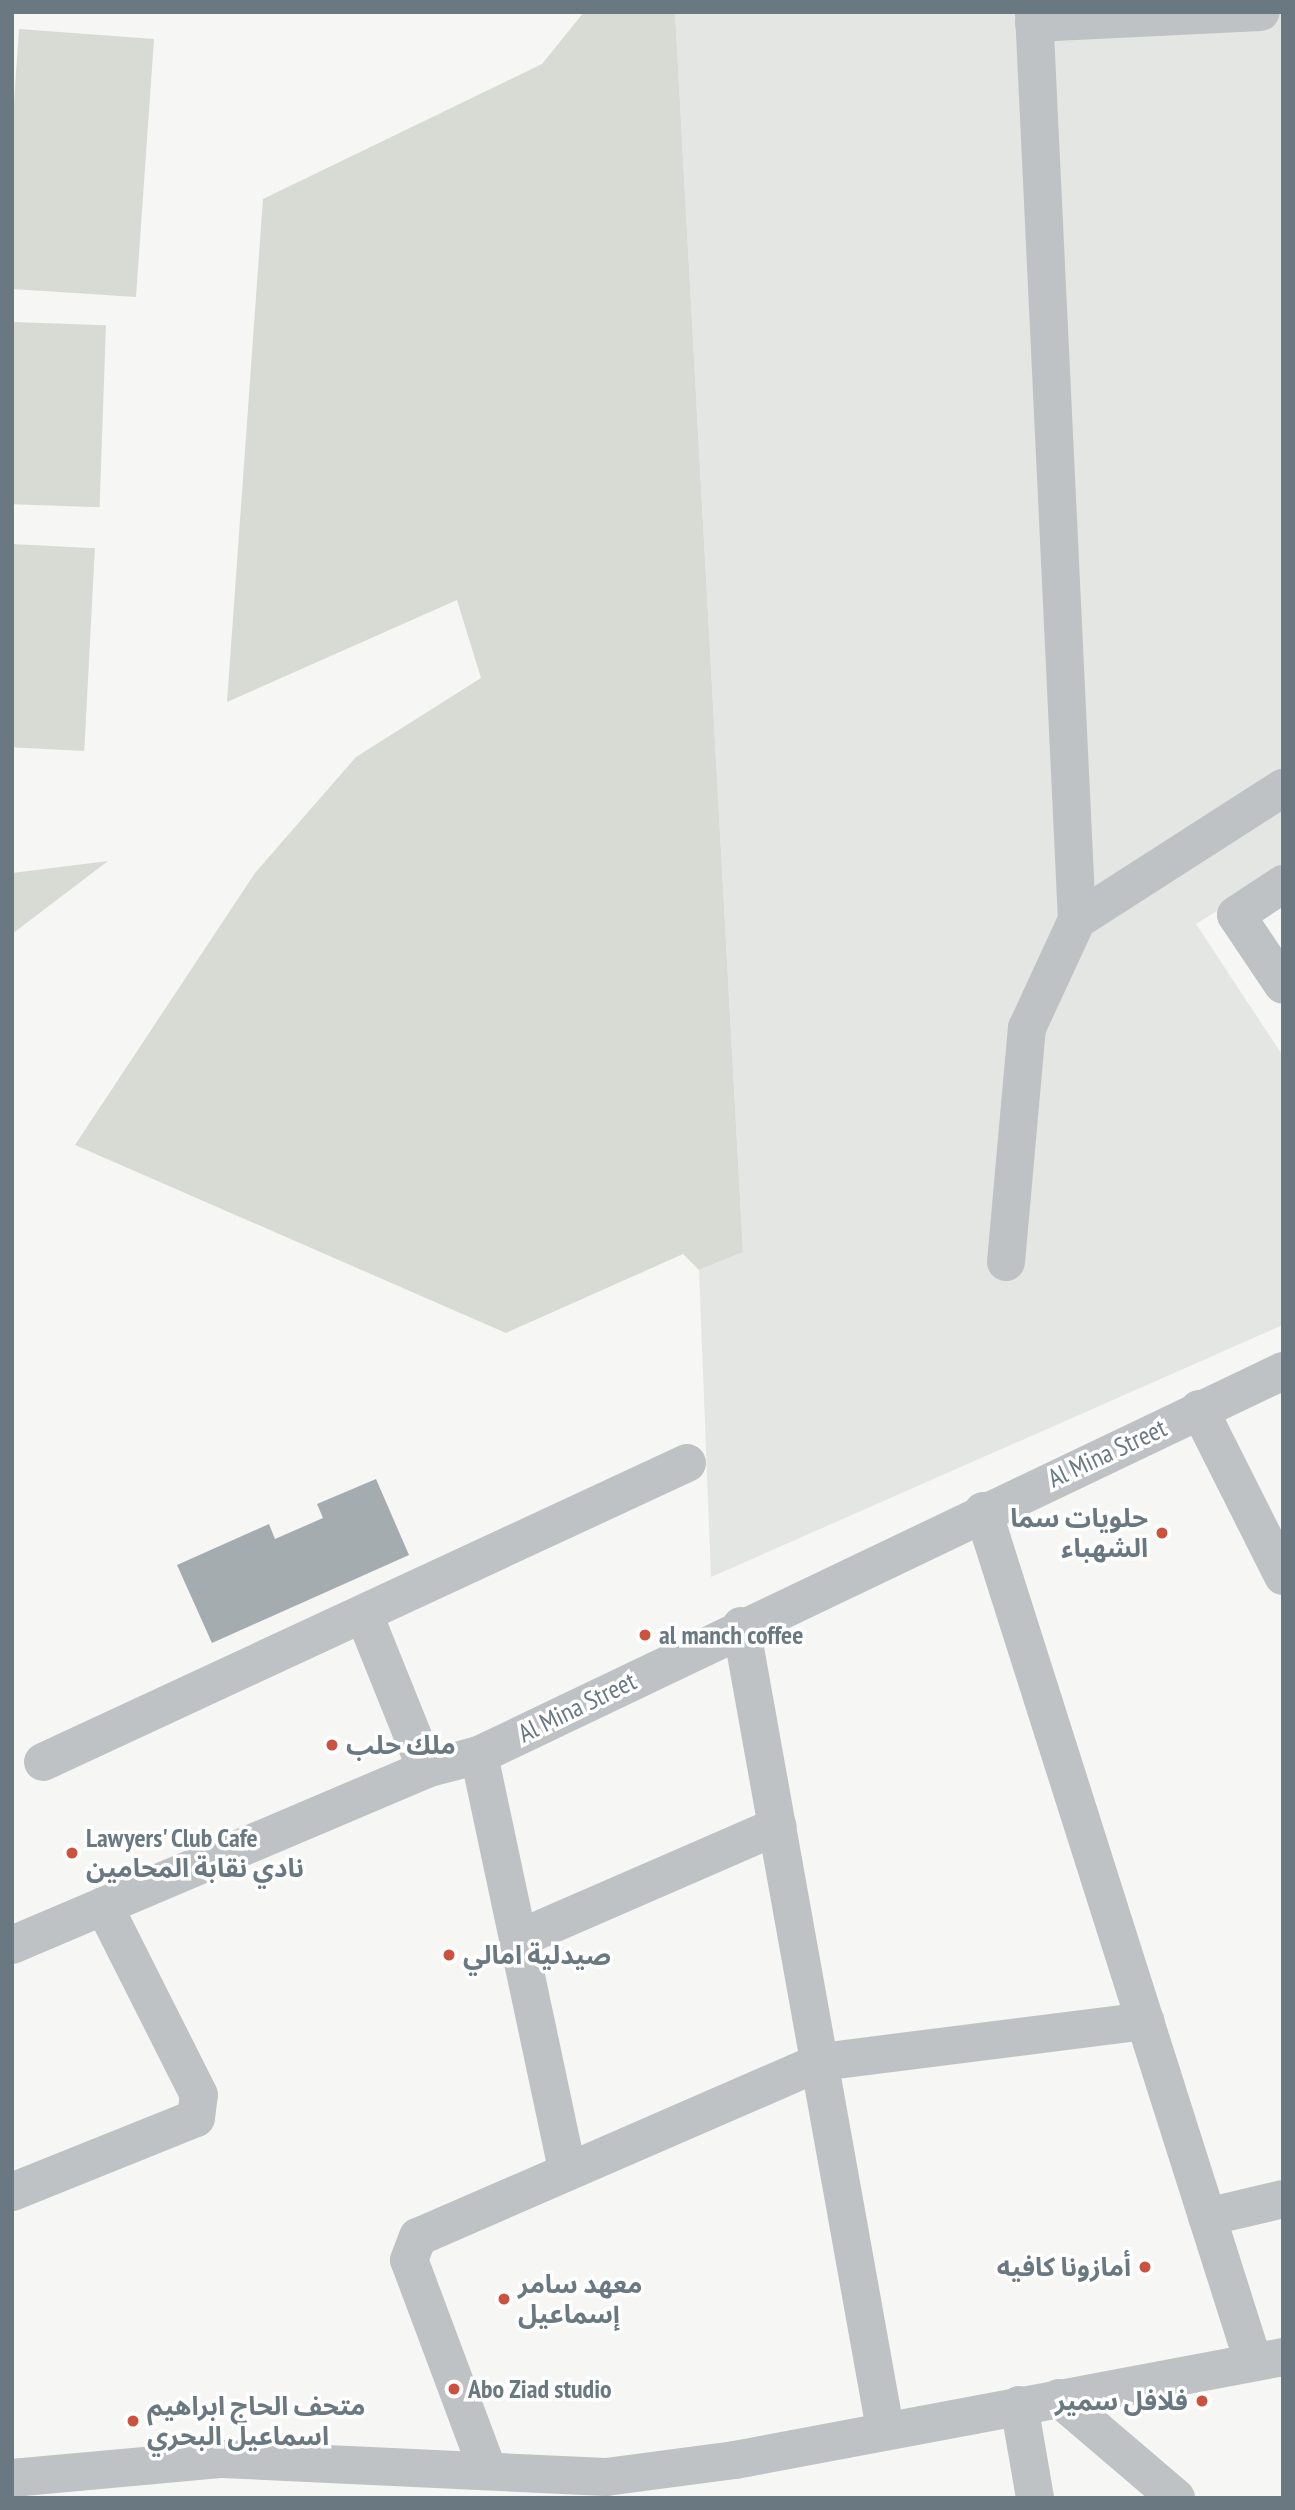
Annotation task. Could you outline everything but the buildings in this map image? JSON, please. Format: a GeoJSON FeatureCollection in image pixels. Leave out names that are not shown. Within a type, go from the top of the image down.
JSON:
{"type":"FeatureCollection","features":[{"type":"Feature","properties":{"kind":"street"},"geometry":{"type":"LineString","coordinates":[[1006,1262],[1027,1028],[1077,920],[1034,18],[1261,12]]}},
{"type":"Feature","properties":{"kind":"street"},"geometry":{"type":"LineString","coordinates":[[1077,920],[1283,789]]}},
{"type":"Feature","properties":{"kind":"street"},"geometry":{"type":"LineString","coordinates":[[1283,884],[1236,915],[1283,985]]}},
{"type":"Feature","properties":{"kind":"street","name":"Al Mina Street"},"geometry":{"type":"LineString","coordinates":[[12,1945],[426,1769],[479,1755],[741,1626],[1283,1371]]}},
{"type":"Feature","properties":{"kind":"street"},"geometry":{"type":"LineString","coordinates":[[1199,1409],[1283,1576]]}},
{"type":"Feature","properties":{"kind":"street"},"geometry":{"type":"LineString","coordinates":[[43,1762],[365,1617],[687,1463]]}},
{"type":"Feature","properties":{"kind":"street"},"geometry":{"type":"LineString","coordinates":[[12,2478],[222,2459],[488,2471],[608,2487],[885,2429],[1268,2359],[1207,2217],[983,1511]]}},
{"type":"Feature","properties":{"kind":"street"},"geometry":{"type":"LineString","coordinates":[[365,1617],[426,1769]]}},
{"type":"Feature","properties":{"kind":"street"},"geometry":{"type":"LineString","coordinates":[[741,1626],[885,2429]]}},
{"type":"Feature","properties":{"kind":"street"},"geometry":{"type":"LineString","coordinates":[[479,1755],[567,2171]]}},
{"type":"Feature","properties":{"kind":"street"},"geometry":{"type":"LineString","coordinates":[[518,1939],[778,1826]]}},
{"type":"Feature","properties":{"kind":"street"},"geometry":{"type":"LineString","coordinates":[[12,2192],[196,2118],[199,2095],[104,1906]]}},
{"type":"Feature","properties":{"kind":"street"},"geometry":{"type":"LineString","coordinates":[[488,2471],[409,2260],[418,2237],[821,2062],[1145,2021]]}},
{"type":"Feature","properties":{"kind":"street"},"geometry":{"type":"LineString","coordinates":[[1207,2217],[1283,2199]]}},
{"type":"Feature","properties":{"kind":"street"},"geometry":{"type":"LineString","coordinates":[[1059,2398],[1176,2498]]}},
{"type":"Feature","properties":{"kind":"street"},"geometry":{"type":"LineString","coordinates":[[1019,2405],[1035,2498]]}},
{"type":"Feature","properties":{"kind":"shaded area"},"geometry":{"type":"Polygon","coordinates":[[[584,12],[675,12],[743,1252],[699,1270],[683,1254],[506,1333],[75,1145],[255,873],[356,757],[481,678],[457,600],[227,702],[263,199],[542,64],[584,12]]]}},
{"type":"Feature","properties":{"kind":"shaded area"},"geometry":{"type":"Polygon","coordinates":[[[675,12],[1283,12],[1283,869],[1196,924],[1283,1056],[1283,1325],[711,1577],[699,1270],[743,1252],[675,12]]]}},
{"type":"Feature","properties":{"kind":"shaded area"},"geometry":{"type":"Polygon","coordinates":[[[19,29],[154,39],[136,297],[12,289],[12,132],[19,29]]]}},
{"type":"Feature","properties":{"kind":"shaded area"},"geometry":{"type":"Polygon","coordinates":[[[12,322],[106,325],[100,507],[12,504],[12,322]]]}},
{"type":"Feature","properties":{"kind":"shaded area"},"geometry":{"type":"Polygon","coordinates":[[[12,544],[95,548],[84,751],[12,747],[12,544]]]}},
{"type":"Feature","properties":{"kind":"shaded area"},"geometry":{"type":"Polygon","coordinates":[[[108,861],[12,934],[12,873],[108,861]]]}},
{"type":"Feature","properties":{"kind":"place","name":"حلويات سما الشهباء"},"geometry":{"type":"Point","coordinates":[1162,1533]}},
{"type":"Feature","properties":{"kind":"place","name":"al manch coffee"},"geometry":{"type":"Point","coordinates":[645,1635]}},
{"type":"Feature","properties":{"kind":"place","name":"ملك حلب"},"geometry":{"type":"Point","coordinates":[332,1745]}},
{"type":"Feature","properties":{"kind":"place","name":"Lawyers' Club Cafe نادي نقابة المحامين"},"geometry":{"type":"Point","coordinates":[72,1853]}},
{"type":"Feature","properties":{"kind":"place","name":"صيدلية امالي"},"geometry":{"type":"Point","coordinates":[449,1955]}},
{"type":"Feature","properties":{"kind":"place","name":"أمازونا كافيه"},"geometry":{"type":"Point","coordinates":[1145,2267]}},
{"type":"Feature","properties":{"kind":"place","name":"معهد سامر إسماعيل"},"geometry":{"type":"Point","coordinates":[504,2299]}},
{"type":"Feature","properties":{"kind":"place","name":"Abo Ziad studio"},"geometry":{"type":"Point","coordinates":[454,2389]}},
{"type":"Feature","properties":{"kind":"place","name":"فلافل سمير"},"geometry":{"type":"Point","coordinates":[1202,2401]}},
{"type":"Feature","properties":{"kind":"place","name":"متحف الحاج ابراهيم اسماعيل البحري"},"geometry":{"type":"Point","coordinates":[133,2421]}}]}
